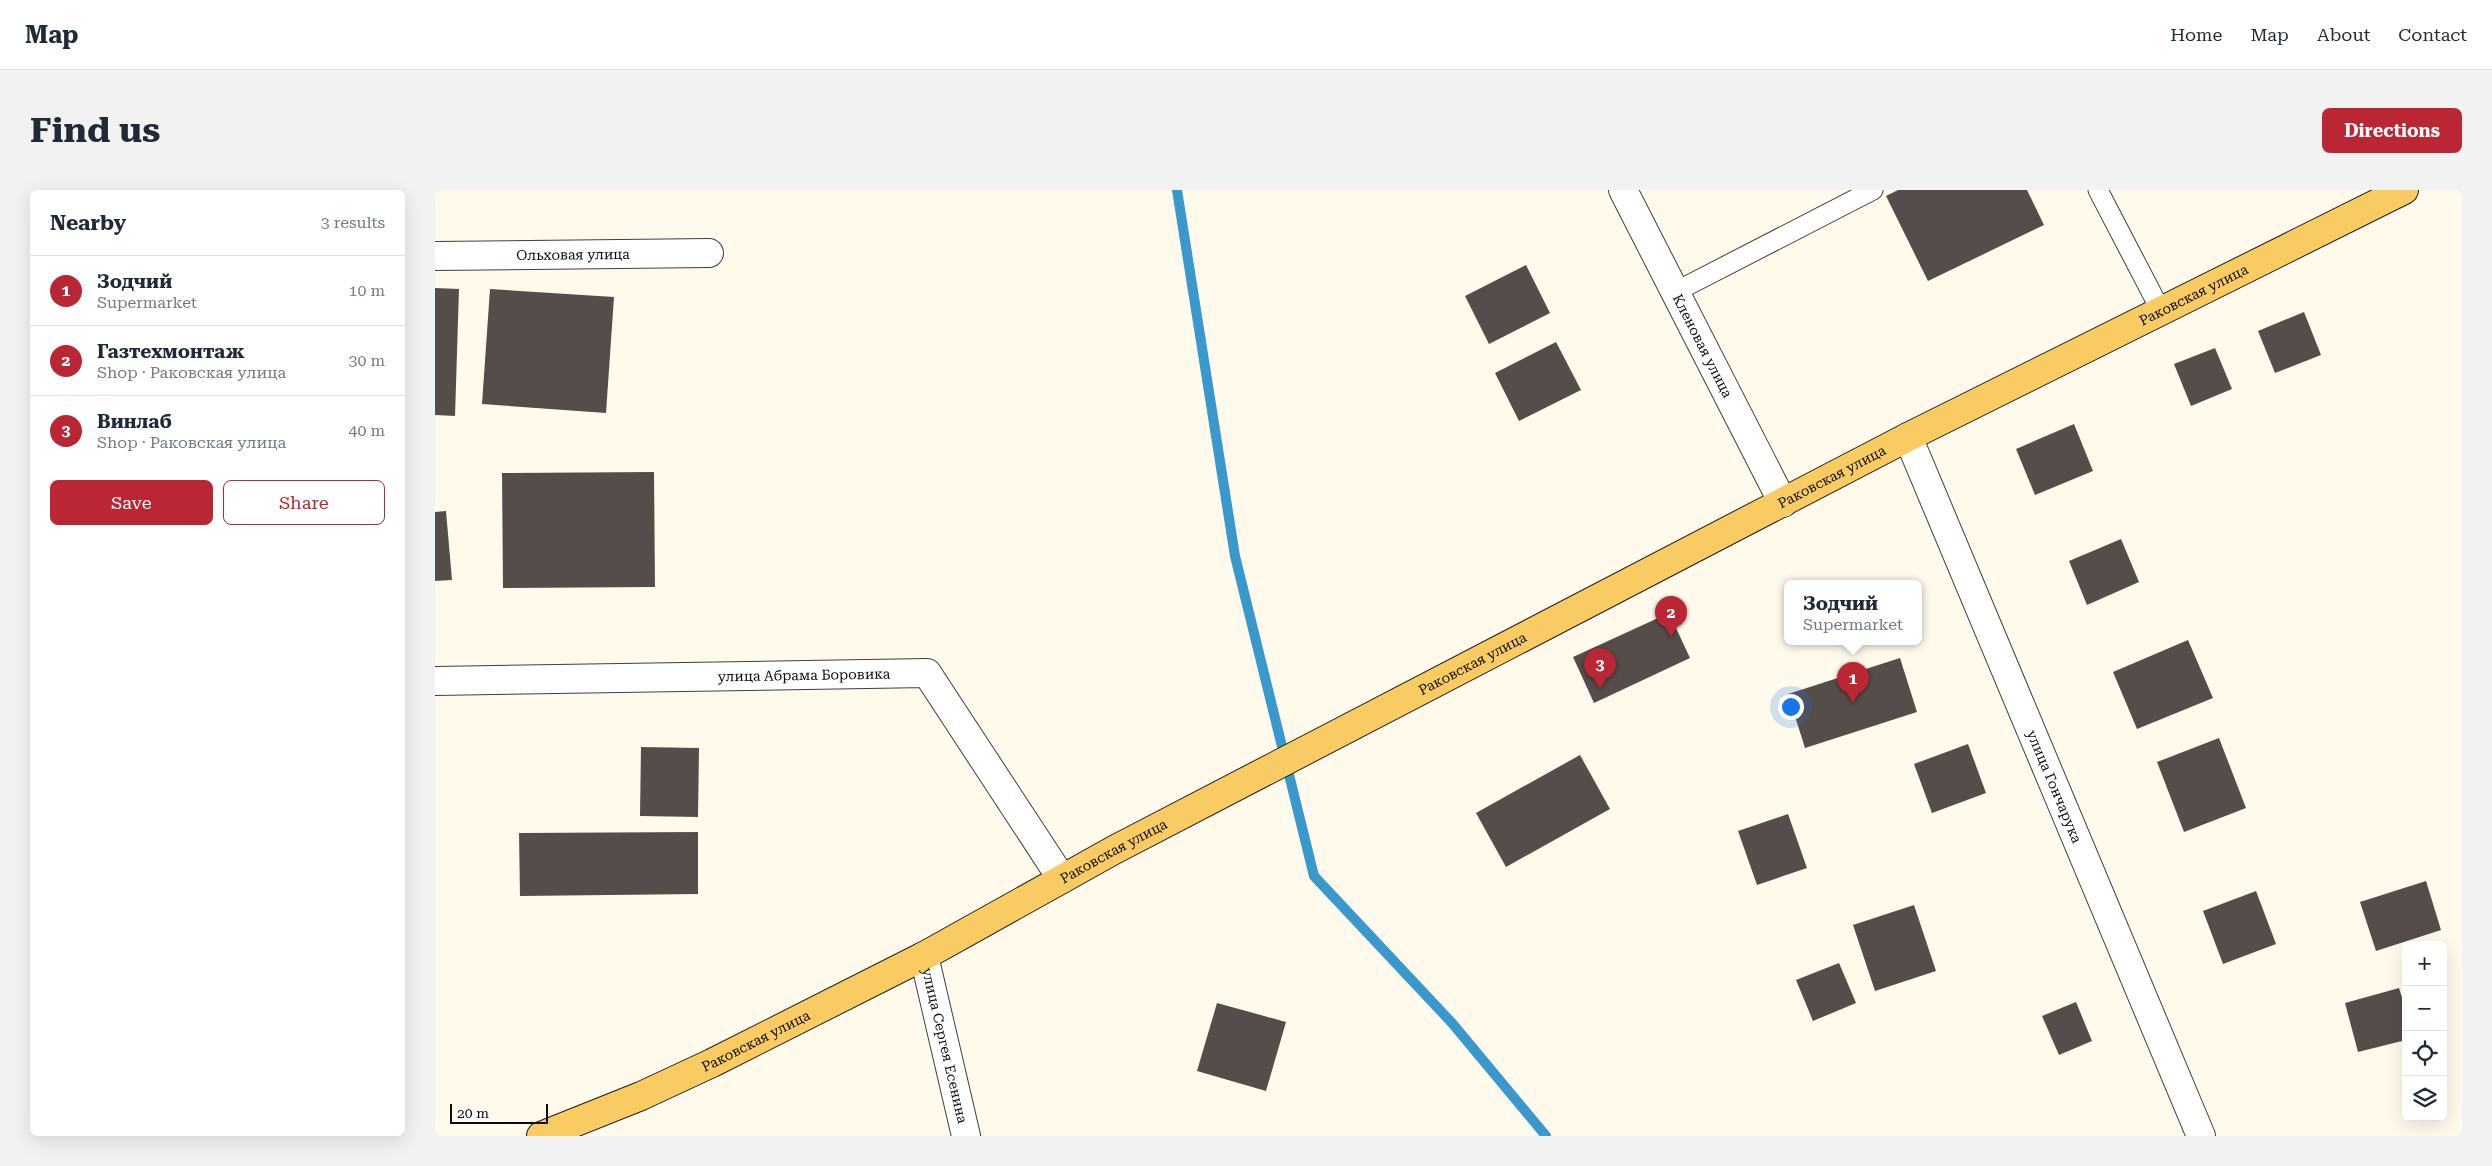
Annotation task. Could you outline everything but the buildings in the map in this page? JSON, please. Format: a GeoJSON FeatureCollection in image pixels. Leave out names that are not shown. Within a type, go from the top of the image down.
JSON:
{"type":"FeatureCollection","features":[{"type":"Feature","properties":{"kind":"main road","name":"Раковская улица"},"geometry":{"type":"LineString","coordinates":[[541,1136],[641,1096],[712,1063],[924,956],[1062,879],[1235,787],[1908,437],[2404,190]]}},
{"type":"Feature","properties":{"kind":"street","name":"Кленовая улица"},"geometry":{"type":"LineString","coordinates":[[1623,190],[1783,503]]}},
{"type":"Feature","properties":{"kind":"street","name":"Ольховая улица"},"geometry":{"type":"LineString","coordinates":[[435,256],[709,254]]}},
{"type":"Feature","properties":{"kind":"street","name":"улица Гончарука"},"geometry":{"type":"LineString","coordinates":[[1908,437],[2201,1136]]}},
{"type":"Feature","properties":{"kind":"street","name":"улица Абрама Боровика"},"geometry":{"type":"LineString","coordinates":[[435,681],[927,673],[1062,879]]}},
{"type":"Feature","properties":{"kind":"street","name":"улица Сергея Есенина"},"geometry":{"type":"LineString","coordinates":[[924,956],[966,1136]]}},
{"type":"Feature","properties":{"kind":"lane"},"geometry":{"type":"LineString","coordinates":[[1675,292],[1873,190]]}},
{"type":"Feature","properties":{"kind":"lane"},"geometry":{"type":"LineString","coordinates":[[2098,190],[2161,311]]}},
{"type":"Feature","properties":{"kind":"waterway"},"geometry":{"type":"LineString","coordinates":[[1177,190],[1235,556],[1314,876],[1452,1023],[1546,1136]]}},
{"type":"Feature","properties":{"kind":"place","name":"Газтехмонтаж"},"geometry":{"type":"Point","coordinates":[1671,637]}},
{"type":"Feature","properties":{"kind":"place","name":"Винлаб"},"geometry":{"type":"Point","coordinates":[1600,689]}},
{"type":"Feature","properties":{"kind":"place","name":"Зодчий"},"geometry":{"type":"Point","coordinates":[1853,703]}}]}
